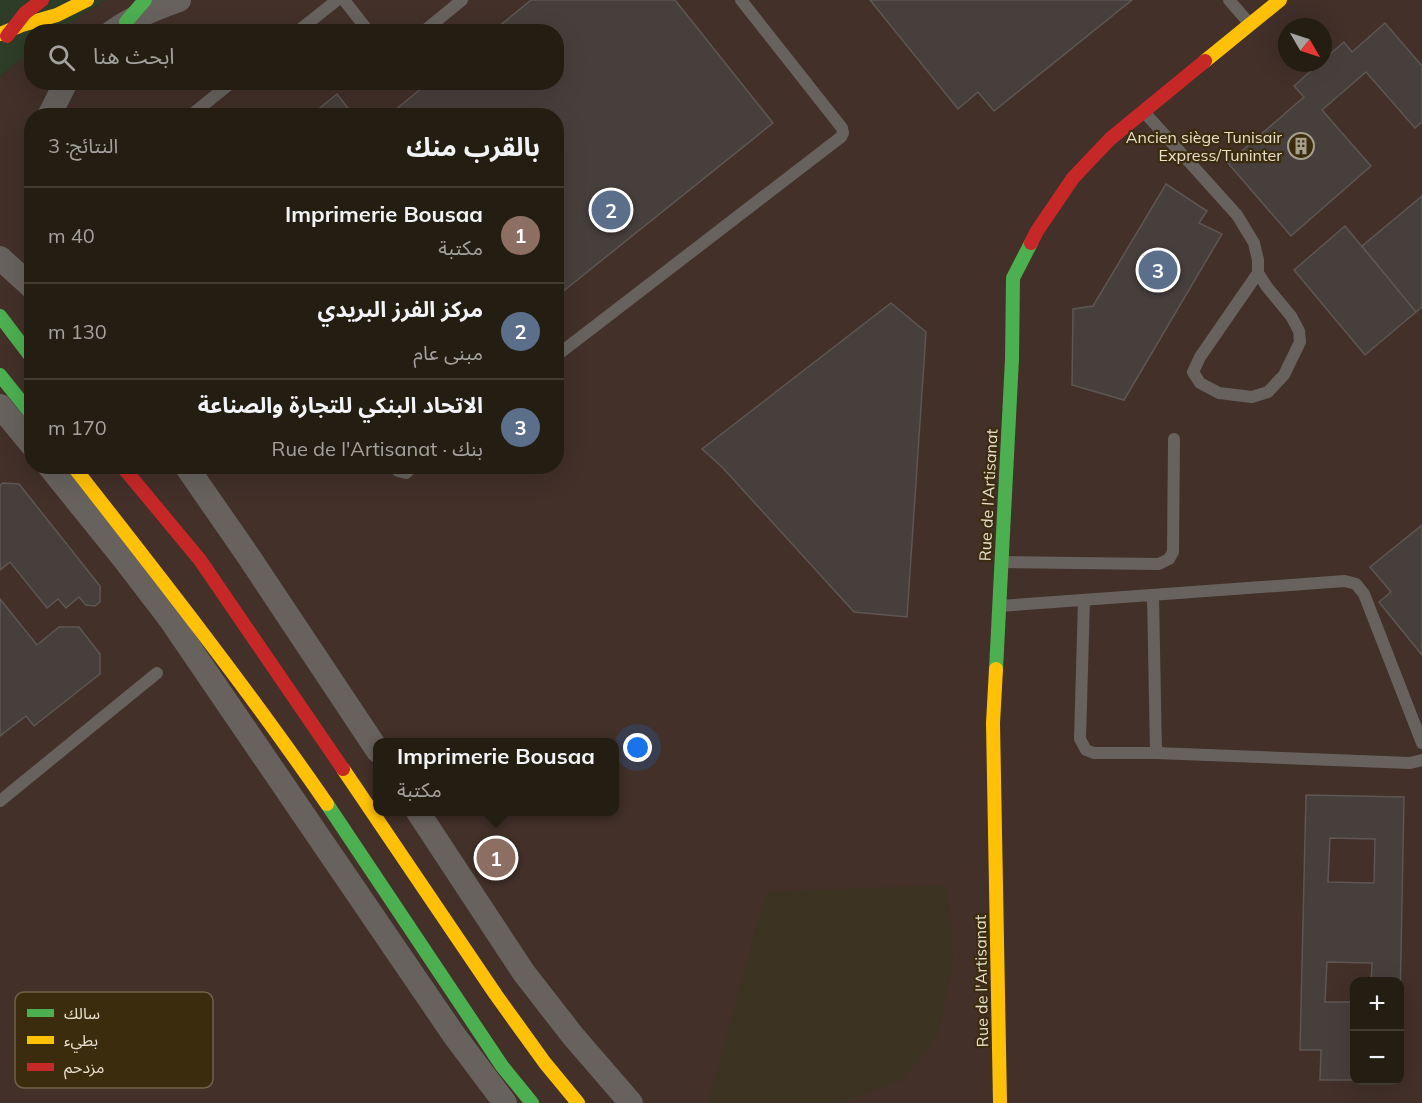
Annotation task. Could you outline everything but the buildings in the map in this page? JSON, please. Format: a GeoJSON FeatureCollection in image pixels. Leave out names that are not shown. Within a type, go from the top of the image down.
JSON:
{"type":"FeatureCollection","features":[{"type":"Feature","properties":{"kind":"main road"},"geometry":{"type":"LineString","coordinates":[[0,44],[25,13],[42,0]]}},
{"type":"Feature","properties":{"kind":"main road"},"geometry":{"type":"LineString","coordinates":[[26,24],[57,15],[87,0]]}},
{"type":"Feature","properties":{"kind":"main road"},"geometry":{"type":"LineString","coordinates":[[122,24],[146,0]]}},
{"type":"Feature","properties":{"kind":"main road","name":"Rue de l'Artisanat"},"geometry":{"type":"LineString","coordinates":[[1000,1103],[993,723],[1012,359],[1013,278],[1037,231],[1073,178],[1110,139],[1280,0]]}},
{"type":"Feature","properties":{"kind":"main road"},"geometry":{"type":"LineString","coordinates":[[0,34],[24,24]]}},
{"type":"Feature","properties":{"kind":"main road"},"geometry":{"type":"LineString","coordinates":[[0,316],[24,348]]}},
{"type":"Feature","properties":{"kind":"main road"},"geometry":{"type":"LineString","coordinates":[[0,375],[24,404]]}},
{"type":"Feature","properties":{"kind":"main road"},"geometry":{"type":"LineString","coordinates":[[79,474],[179,601],[298,763],[502,1066],[532,1103]]}},
{"type":"Feature","properties":{"kind":"main road"},"geometry":{"type":"LineString","coordinates":[[129,474],[200,560],[373,813]]}},
{"type":"Feature","properties":{"kind":"main road"},"geometry":{"type":"LineString","coordinates":[[375,816],[496,995],[545,1063],[578,1103]]}},
{"type":"Feature","properties":{"kind":"street"},"geometry":{"type":"LineString","coordinates":[[125,24],[154,9],[179,0]]}},
{"type":"Feature","properties":{"kind":"street"},"geometry":{"type":"LineString","coordinates":[[53,108],[62,90]]}},
{"type":"Feature","properties":{"kind":"street"},"geometry":{"type":"LineString","coordinates":[[0,258],[24,280]]}},
{"type":"Feature","properties":{"kind":"street"},"geometry":{"type":"LineString","coordinates":[[0,406],[24,435]]}},
{"type":"Feature","properties":{"kind":"street"},"geometry":{"type":"LineString","coordinates":[[55,474],[170,619],[454,1035],[505,1103]]}},
{"type":"Feature","properties":{"kind":"street"},"geometry":{"type":"LineString","coordinates":[[192,474],[373,743]]}},
{"type":"Feature","properties":{"kind":"street"},"geometry":{"type":"LineString","coordinates":[[421,816],[524,973],[573,1036],[631,1103]]}},
{"type":"Feature","properties":{"kind":"lane"},"geometry":{"type":"LineString","coordinates":[[307,24],[337,0]]}},
{"type":"Feature","properties":{"kind":"lane"},"geometry":{"type":"LineString","coordinates":[[344,0],[363,24]]}},
{"type":"Feature","properties":{"kind":"lane"},"geometry":{"type":"LineString","coordinates":[[433,24],[462,0]]}},
{"type":"Feature","properties":{"kind":"lane"},"geometry":{"type":"LineString","coordinates":[[564,350],[841,137],[842,129],[741,0]]}},
{"type":"Feature","properties":{"kind":"lane"},"geometry":{"type":"LineString","coordinates":[[1229,0],[1250,24]]}},
{"type":"Feature","properties":{"kind":"lane"},"geometry":{"type":"LineString","coordinates":[[200,108],[222,90]]}},
{"type":"Feature","properties":{"kind":"lane"},"geometry":{"type":"LineString","coordinates":[[1144,112],[1237,215],[1254,243],[1258,273],[1200,357],[1193,372],[1200,384],[1219,393],[1252,398],[1268,392],[1284,375],[1300,342],[1299,331],[1291,316],[1258,273]]}},
{"type":"Feature","properties":{"kind":"lane"},"geometry":{"type":"LineString","coordinates":[[1001,562],[1159,564],[1169,559],[1173,552],[1174,439]]}},
{"type":"Feature","properties":{"kind":"lane"},"geometry":{"type":"LineString","coordinates":[[999,606],[1345,581],[1356,584],[1364,594],[1422,743]]}},
{"type":"Feature","properties":{"kind":"lane"},"geometry":{"type":"LineString","coordinates":[[1153,595],[1156,753]]}},
{"type":"Feature","properties":{"kind":"lane"},"geometry":{"type":"LineString","coordinates":[[1084,600],[1080,739],[1086,750],[1094,753],[1156,753],[1410,764],[1422,760]]}},
{"type":"Feature","properties":{"kind":"lane"},"geometry":{"type":"LineString","coordinates":[[0,801],[157,673]]}},
{"type":"Feature","properties":{"kind":"shaded area"},"geometry":{"type":"Polygon","coordinates":[[[106,0],[1422,0],[1422,1103],[0,1103],[0,77],[24,57],[24,90],[564,90],[564,24],[68,24],[106,0]]]}},
{"type":"Feature","properties":{"kind":"shaded area"},"geometry":{"type":"Polygon","coordinates":[[[947,885],[953,962],[938,1036],[902,1080],[842,1102],[708,1103],[766,892],[947,885]]]}},
{"type":"Feature","properties":{"kind":"green space"},"geometry":{"type":"Polygon","coordinates":[[[0,0],[106,0],[68,24],[24,24],[24,57],[0,77],[0,0]]]}},
{"type":"Feature","properties":{"kind":"traffic: fast"},"geometry":{"type":"LineString","coordinates":[[126,22],[145,0]]}},
{"type":"Feature","properties":{"kind":"traffic: fast"},"geometry":{"type":"LineString","coordinates":[[996,669],[1012,359],[1013,278],[1031,243]]}},
{"type":"Feature","properties":{"kind":"traffic: fast"},"geometry":{"type":"LineString","coordinates":[[0,316],[24,348]]}},
{"type":"Feature","properties":{"kind":"traffic: fast"},"geometry":{"type":"LineString","coordinates":[[0,375],[24,405]]}},
{"type":"Feature","properties":{"kind":"traffic: fast"},"geometry":{"type":"LineString","coordinates":[[327,804],[502,1066],[532,1103]]}},
{"type":"Feature","properties":{"kind":"traffic: slow"},"geometry":{"type":"LineString","coordinates":[[26,24],[57,15],[87,0]]}},
{"type":"Feature","properties":{"kind":"traffic: slow"},"geometry":{"type":"LineString","coordinates":[[1205,61],[1280,0]]}},
{"type":"Feature","properties":{"kind":"traffic: slow"},"geometry":{"type":"LineString","coordinates":[[0,34],[24,24]]}},
{"type":"Feature","properties":{"kind":"traffic: slow"},"geometry":{"type":"LineString","coordinates":[[79,474],[171,591],[327,804]]}},
{"type":"Feature","properties":{"kind":"traffic: slow"},"geometry":{"type":"LineString","coordinates":[[996,669],[993,723],[1000,1103]]}},
{"type":"Feature","properties":{"kind":"traffic: slow"},"geometry":{"type":"LineString","coordinates":[[343,769],[373,813]]}},
{"type":"Feature","properties":{"kind":"traffic: slow"},"geometry":{"type":"LineString","coordinates":[[375,816],[496,995],[545,1063],[578,1103]]}},
{"type":"Feature","properties":{"kind":"traffic: jam"},"geometry":{"type":"LineString","coordinates":[[7,36],[25,13],[42,0]]}},
{"type":"Feature","properties":{"kind":"traffic: jam"},"geometry":{"type":"LineString","coordinates":[[1031,243],[1073,178],[1110,139],[1205,61]]}},
{"type":"Feature","properties":{"kind":"traffic: jam"},"geometry":{"type":"LineString","coordinates":[[129,474],[200,560],[343,769]]}},
{"type":"Feature","properties":{"kind":"place","name":"Ancien siège Tunisair Express/Tuninter"},"geometry":{"type":"Point","coordinates":[1301,146]}},
{"type":"Feature","properties":{"kind":"place","name":"مركز الفرز البريدي"},"geometry":{"type":"Point","coordinates":[611,210]}},
{"type":"Feature","properties":{"kind":"place","name":"الاتحاد البنكي للتجارة والصناعة"},"geometry":{"type":"Point","coordinates":[1158,270]}},
{"type":"Feature","properties":{"kind":"place","name":"Imprimerie Bousaa"},"geometry":{"type":"Point","coordinates":[496,858]}}]}
